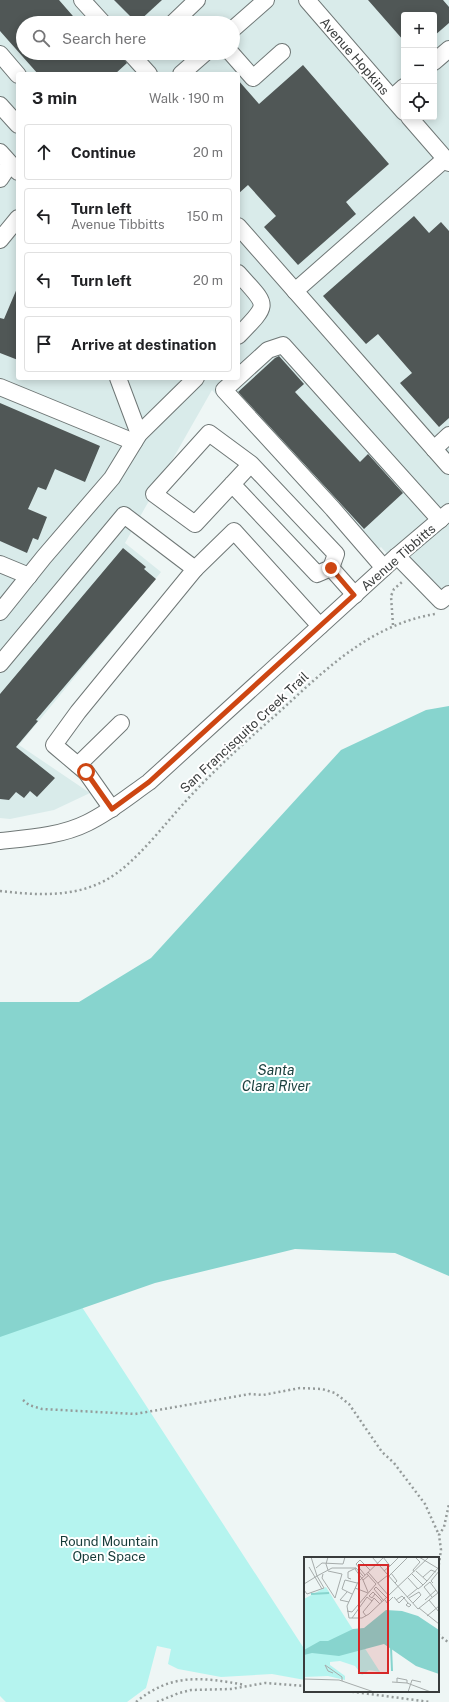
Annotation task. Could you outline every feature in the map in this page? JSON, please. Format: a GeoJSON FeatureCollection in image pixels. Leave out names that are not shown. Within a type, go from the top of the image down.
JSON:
{"type":"FeatureCollection","features":[{"type":"Feature","properties":{"kind":"street"},"geometry":{"type":"LineString","coordinates":[[82,0],[97,16]]}},
{"type":"Feature","properties":{"kind":"street"},"geometry":{"type":"LineString","coordinates":[[181,16],[198,0]]}},
{"type":"Feature","properties":{"kind":"street"},"geometry":{"type":"LineString","coordinates":[[240,22],[266,0]]}},
{"type":"Feature","properties":{"kind":"street","name":"Avenue Hopkins"},"geometry":{"type":"LineString","coordinates":[[307,0],[401,108]]}},
{"type":"Feature","properties":{"kind":"street"},"geometry":{"type":"LineString","coordinates":[[437,59],[449,49]]}},
{"type":"Feature","properties":{"kind":"street"},"geometry":{"type":"LineString","coordinates":[[237,60],[253,78],[282,52]]}},
{"type":"Feature","properties":{"kind":"street"},"geometry":{"type":"LineString","coordinates":[[0,54],[16,73]]}},
{"type":"Feature","properties":{"kind":"street"},"geometry":{"type":"LineString","coordinates":[[139,60],[148,72]]}},
{"type":"Feature","properties":{"kind":"street"},"geometry":{"type":"LineString","coordinates":[[183,72],[197,60]]}},
{"type":"Feature","properties":{"kind":"street"},"geometry":{"type":"LineString","coordinates":[[392,98],[401,90]]}},
{"type":"Feature","properties":{"kind":"street"},"geometry":{"type":"LineString","coordinates":[[0,105],[16,123]]}},
{"type":"Feature","properties":{"kind":"street"},"geometry":{"type":"LineString","coordinates":[[295,291],[447,161],[412,120]]}},
{"type":"Feature","properties":{"kind":"street"},"geometry":{"type":"LineString","coordinates":[[0,152],[14,168],[0,179]]}},
{"type":"Feature","properties":{"kind":"street"},"geometry":{"type":"LineString","coordinates":[[0,240],[16,220]]}},
{"type":"Feature","properties":{"kind":"street"},"geometry":{"type":"LineString","coordinates":[[240,228],[449,466]]}},
{"type":"Feature","properties":{"kind":"street"},"geometry":{"type":"LineString","coordinates":[[240,275],[262,300],[263,307],[259,314],[240,334]]}},
{"type":"Feature","properties":{"kind":"street"},"geometry":{"type":"LineString","coordinates":[[240,375],[268,350],[283,345],[444,516]]}},
{"type":"Feature","properties":{"kind":"street"},"geometry":{"type":"LineString","coordinates":[[119,380],[137,438]]}},
{"type":"Feature","properties":{"kind":"street"},"geometry":{"type":"LineString","coordinates":[[0,612],[112,478],[137,438],[194,380]]}},
{"type":"Feature","properties":{"kind":"street"},"geometry":{"type":"LineString","coordinates":[[235,380],[224,390],[333,509],[384,568]]}},
{"type":"Feature","properties":{"kind":"street"},"geometry":{"type":"LineString","coordinates":[[0,387],[137,438]]}},
{"type":"Feature","properties":{"kind":"street"},"geometry":{"type":"LineString","coordinates":[[232,484],[317,574],[331,568],[336,554],[251,464],[209,433],[154,494],[195,524],[232,484],[251,464]]}},
{"type":"Feature","properties":{"kind":"street"},"geometry":{"type":"LineString","coordinates":[[434,448],[449,435]]}},
{"type":"Feature","properties":{"kind":"street"},"geometry":{"type":"LineString","coordinates":[[0,664],[124,515],[195,570]]}},
{"type":"Feature","properties":{"kind":"street","name":"Avenue Tibbitts"},"geometry":{"type":"LineString","coordinates":[[0,842],[46,836],[86,824],[112,809],[149,782],[397,556],[444,516]]}},
{"type":"Feature","properties":{"kind":"street"},"geometry":{"type":"LineString","coordinates":[[112,809],[86,772],[54,745],[78,712],[195,570],[234,531],[320,626]]}},
{"type":"Feature","properties":{"kind":"street"},"geometry":{"type":"LineString","coordinates":[[397,556],[441,601],[449,594]]}},
{"type":"Feature","properties":{"kind":"street"},"geometry":{"type":"LineString","coordinates":[[0,564],[29,576]]}},
{"type":"Feature","properties":{"kind":"street"},"geometry":{"type":"LineString","coordinates":[[331,568],[354,595]]}},
{"type":"Feature","properties":{"kind":"street"},"geometry":{"type":"LineString","coordinates":[[78,765],[121,723]]}},
{"type":"Feature","properties":{"kind":"path"},"geometry":{"type":"LineString","coordinates":[[393,625],[391,596],[394,589],[412,572]]}},
{"type":"Feature","properties":{"kind":"path","name":"San Francisquito Creek Trail"},"geometry":{"type":"LineString","coordinates":[[0,891],[47,894],[74,892],[101,882],[119,872],[206,779],[325,670],[356,646],[393,625],[419,617],[440,613]]}},
{"type":"Feature","properties":{"kind":"path"},"geometry":{"type":"LineString","coordinates":[[23,1400],[29,1405],[42,1409],[135,1414],[250,1394],[263,1395],[300,1388],[322,1389],[335,1393],[349,1404],[382,1452],[394,1463],[425,1504],[439,1535],[439,1560]]}},
{"type":"Feature","properties":{"kind":"path"},"geometry":{"type":"LineString","coordinates":[[439,1535],[444,1527],[449,1504]]}},
{"type":"Feature","properties":{"kind":"path"},"geometry":{"type":"LineString","coordinates":[[439,1635],[449,1642]]}},
{"type":"Feature","properties":{"kind":"path"},"geometry":{"type":"LineString","coordinates":[[136,1702],[156,1687],[170,1681],[213,1680],[246,1686]]}},
{"type":"Feature","properties":{"kind":"path"},"geometry":{"type":"LineString","coordinates":[[157,1702],[191,1690],[231,1689],[276,1682],[304,1686]]}},
{"type":"Feature","properties":{"kind":"path"},"geometry":{"type":"LineString","coordinates":[[354,1692],[430,1702]]}},
{"type":"Feature","properties":{"kind":"shaded area"},"geometry":{"type":"Polygon","coordinates":[[[0,0],[449,0],[449,606],[433,606],[381,547],[366,558],[212,390],[125,543],[161,572],[19,745],[90,793],[54,810],[10,819],[0,818],[0,0]]]}},
{"type":"Feature","properties":{"kind":"green space","name":"Round Mountain Open Space"},"geometry":{"type":"Polygon","coordinates":[[[0,1181],[304,1648],[304,1680],[272,1674],[221,1677],[178,1669],[168,1664],[171,1649],[157,1646],[146,1688],[127,1702],[6,1702],[0,1696],[0,1181]]]}},
{"type":"Feature","properties":{"kind":"water","name":"Santa Clara River"},"geometry":{"type":"Polygon","coordinates":[[[449,706],[449,1276],[395,1253],[295,1249],[155,1283],[0,1337],[0,1002],[79,1002],[151,958],[341,750],[426,710],[449,706]]]}},
{"type":"Feature","properties":{"kind":"building"},"geometry":{"type":"Polygon","coordinates":[[[0,0],[59,0],[73,16],[16,16],[16,49],[0,31],[0,0]]]}},
{"type":"Feature","properties":{"kind":"building"},"geometry":{"type":"Polygon","coordinates":[[[114,0],[162,0],[145,16],[130,16],[114,0]]]}},
{"type":"Feature","properties":{"kind":"building"},"geometry":{"type":"Polygon","coordinates":[[[368,0],[443,0],[449,7],[449,23],[437,33],[437,12],[401,12],[401,38],[368,0]]]}},
{"type":"Feature","properties":{"kind":"building"},"geometry":{"type":"Polygon","coordinates":[[[26,60],[125,60],[127,63],[117,72],[36,72],[26,60]]]}},
{"type":"Feature","properties":{"kind":"building"},"geometry":{"type":"Polygon","coordinates":[[[303,65],[389,164],[346,202],[356,214],[298,265],[264,227],[276,216],[248,185],[240,192],[240,82],[259,104],[303,65]]]}},
{"type":"Feature","properties":{"kind":"building"},"geometry":{"type":"Polygon","coordinates":[[[414,216],[429,233],[441,222],[449,231],[449,418],[439,427],[400,383],[412,373],[378,334],[366,344],[323,296],[414,216]]]}},
{"type":"Feature","properties":{"kind":"building"},"geometry":{"type":"Polygon","coordinates":[[[16,291],[16,359],[0,353],[0,318],[4,319],[16,291]]]}},
{"type":"Feature","properties":{"kind":"building"},"geometry":{"type":"Polygon","coordinates":[[[279,356],[304,384],[295,392],[360,462],[368,454],[403,493],[364,529],[238,392],[279,356]]]}},
{"type":"Feature","properties":{"kind":"building"},"geometry":{"type":"Polygon","coordinates":[[[0,403],[100,446],[85,482],[55,469],[46,490],[38,487],[28,509],[47,517],[38,540],[33,538],[27,553],[0,541],[0,403]]]}},
{"type":"Feature","properties":{"kind":"building"},"geometry":{"type":"Polygon","coordinates":[[[123,548],[146,567],[144,569],[156,579],[36,720],[38,721],[16,747],[55,778],[37,797],[30,791],[24,798],[16,792],[9,800],[0,799],[0,694],[123,548]]]}},
{"type":"Feature","properties":{"kind":"route"},"geometry":{"type":"LineString","coordinates":[[86,772],[112,809],[149,782],[354,595],[331,568]]}}]}
